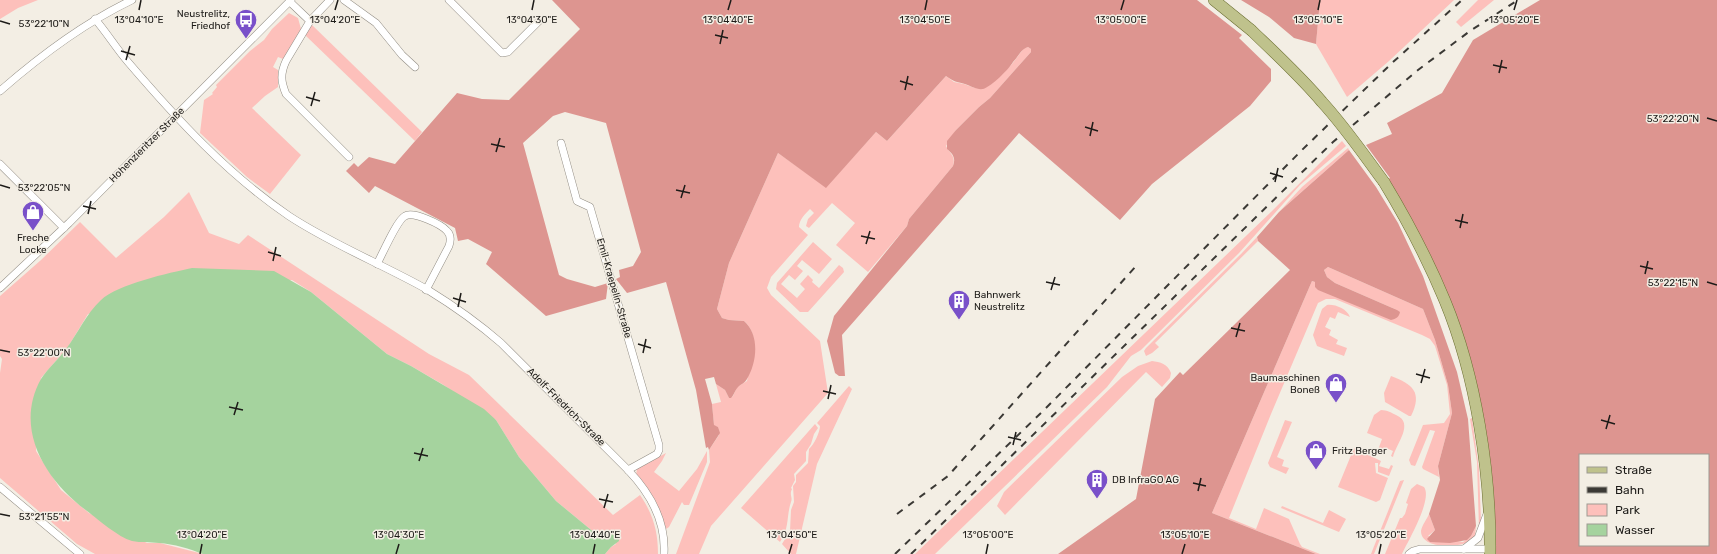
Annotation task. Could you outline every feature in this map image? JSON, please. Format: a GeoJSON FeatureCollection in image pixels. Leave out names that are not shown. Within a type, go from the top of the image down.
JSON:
{"type":"FeatureCollection","features":[{"type":"Feature","properties":{"kind":"main road"},"geometry":{"type":"LineString","coordinates":[[1214,0],[1251,30],[1299,76],[1323,102],[1352,138],[1384,182],[1425,257],[1445,302],[1458,339],[1477,416],[1484,459],[1489,510],[1490,552]]}},
{"type":"Feature","properties":{"kind":"street"},"geometry":{"type":"LineString","coordinates":[[0,91],[21,72],[95,19],[132,0]]}},
{"type":"Feature","properties":{"kind":"street"},"geometry":{"type":"LineString","coordinates":[[280,0],[289,2],[310,21]]}},
{"type":"Feature","properties":{"kind":"street"},"geometry":{"type":"LineString","coordinates":[[330,0],[310,21],[286,61],[283,68],[281,84],[286,94],[349,157]]}},
{"type":"Feature","properties":{"kind":"street"},"geometry":{"type":"LineString","coordinates":[[344,0],[376,23],[402,55],[415,67]]}},
{"type":"Feature","properties":{"kind":"street"},"geometry":{"type":"LineString","coordinates":[[449,0],[502,53],[508,52],[540,20]]}},
{"type":"Feature","properties":{"kind":"street","name":"Hohenzieritzer Straße"},"geometry":{"type":"LineString","coordinates":[[0,288],[64,228],[289,2]]}},
{"type":"Feature","properties":{"kind":"street","name":"Adolf-Friedrich-Straße"},"geometry":{"type":"LineString","coordinates":[[95,19],[127,61],[177,116],[221,162],[262,196],[309,228],[426,290],[462,312],[501,343],[628,470],[649,496],[658,514],[664,535],[664,554]]}},
{"type":"Feature","properties":{"kind":"street","name":"Emil-Kraepelin-Straße"},"geometry":{"type":"LineString","coordinates":[[561,143],[577,201],[590,207],[659,445],[657,454],[628,470]]}},
{"type":"Feature","properties":{"kind":"street"},"geometry":{"type":"LineString","coordinates":[[0,164],[64,228]]}},
{"type":"Feature","properties":{"kind":"street"},"geometry":{"type":"LineString","coordinates":[[377,264],[400,220],[404,216],[416,214],[447,231],[450,241],[450,246],[426,290]]}},
{"type":"Feature","properties":{"kind":"street"},"geometry":{"type":"LineString","coordinates":[[0,486],[80,554]]}},
{"type":"Feature","properties":{"kind":"street"},"geometry":{"type":"LineString","coordinates":[[1463,549],[1478,538],[1489,510]]}},
{"type":"Feature","properties":{"kind":"street"},"geometry":{"type":"LineString","coordinates":[[1420,549],[1436,554]]}},
{"type":"Feature","properties":{"kind":"street"},"geometry":{"type":"LineString","coordinates":[[1409,554],[1420,549],[1463,549],[1490,552]]}},
{"type":"Feature","properties":{"kind":"green space"},"geometry":{"type":"Polygon","coordinates":[[[0,0],[38,0],[18,8],[0,19],[0,0]]]}},
{"type":"Feature","properties":{"kind":"green space"},"geometry":{"type":"Polygon","coordinates":[[[1320,0],[1454,0],[1389,61],[1347,97],[1316,44],[1320,0]]]}},
{"type":"Feature","properties":{"kind":"green space"},"geometry":{"type":"Polygon","coordinates":[[[1478,0],[1494,0],[1461,27],[1456,22],[1478,0]]]}},
{"type":"Feature","properties":{"kind":"green space"},"geometry":{"type":"Polygon","coordinates":[[[289,13],[298,18],[301,29],[283,59],[278,57],[273,67],[278,70],[278,87],[252,108],[301,155],[270,194],[247,177],[200,133],[204,100],[213,94],[212,93],[217,87],[216,85],[250,51],[264,40],[272,29],[289,13]]]}},
{"type":"Feature","properties":{"kind":"green space"},"geometry":{"type":"Polygon","coordinates":[[[312,25],[422,132],[415,141],[305,35],[312,25]]]}},
{"type":"Feature","properties":{"kind":"green space"},"geometry":{"type":"Polygon","coordinates":[[[1028,47],[1031,49],[1031,52],[990,98],[956,130],[946,146],[953,157],[953,166],[909,219],[907,226],[868,272],[836,245],[855,223],[832,203],[809,228],[806,226],[808,219],[814,213],[810,209],[803,217],[799,227],[808,235],[771,277],[767,288],[771,295],[820,341],[828,393],[711,526],[699,554],[676,554],[710,462],[709,450],[719,435],[718,427],[714,426],[712,404],[721,402],[716,384],[725,390],[729,398],[733,396],[737,387],[747,381],[754,350],[753,334],[744,321],[722,318],[717,309],[729,263],[778,153],[826,187],[876,132],[887,141],[946,76],[954,82],[975,88],[990,85],[1012,64],[1024,48],[1028,47]]]}},
{"type":"Feature","properties":{"kind":"green space"},"geometry":{"type":"Polygon","coordinates":[[[1342,141],[1346,146],[1300,185],[1239,253],[1141,350],[1131,356],[1107,387],[935,554],[915,554],[1272,211],[1342,141]]]}},
{"type":"Feature","properties":{"kind":"green space"},"geometry":{"type":"Polygon","coordinates":[[[1348,148],[1349,150],[1279,212],[1302,187],[1348,148]]]}},
{"type":"Feature","properties":{"kind":"green space"},"geometry":{"type":"Polygon","coordinates":[[[189,192],[209,233],[239,244],[248,235],[429,354],[469,375],[613,515],[640,495],[654,523],[658,554],[605,554],[616,544],[612,534],[596,534],[556,501],[519,457],[496,420],[442,384],[387,354],[311,292],[292,280],[88,314],[68,347],[41,378],[36,451],[61,490],[89,513],[147,543],[160,543],[203,554],[95,554],[77,544],[0,478],[0,373],[2,359],[0,356],[0,296],[41,260],[80,222],[116,258],[164,217],[189,192]]]}},
{"type":"Feature","properties":{"kind":"green space"},"geometry":{"type":"Polygon","coordinates":[[[1257,237],[1258,241],[1155,343],[1159,347],[1146,356],[1144,351],[1146,348],[1257,237]]]}},
{"type":"Feature","properties":{"kind":"green space"},"geometry":{"type":"Polygon","coordinates":[[[813,242],[832,259],[819,274],[802,260],[797,266],[803,271],[795,280],[789,275],[781,284],[797,298],[805,289],[800,284],[808,275],[813,280],[812,282],[819,288],[839,265],[843,268],[844,272],[808,312],[800,312],[776,289],[777,283],[813,242]]]}},
{"type":"Feature","properties":{"kind":"green space"},"geometry":{"type":"Polygon","coordinates":[[[1328,267],[1423,309],[1435,340],[1448,385],[1452,413],[1438,466],[1439,477],[1423,469],[1422,467],[1435,431],[1430,430],[1415,466],[1411,465],[1409,460],[1423,425],[1444,423],[1450,414],[1447,385],[1435,346],[1430,339],[1422,335],[1335,299],[1326,299],[1318,303],[1229,518],[1256,529],[1264,508],[1289,519],[1302,547],[1320,554],[1316,554],[1212,513],[1312,281],[1397,310],[1335,283],[1327,277],[1324,270],[1328,267]]]}},
{"type":"Feature","properties":{"kind":"green space"},"geometry":{"type":"Polygon","coordinates":[[[1327,305],[1334,305],[1340,308],[1350,317],[1338,312],[1335,319],[1330,317],[1325,327],[1331,330],[1329,335],[1338,340],[1336,344],[1347,348],[1344,356],[1317,346],[1313,335],[1322,309],[1327,305]]]}},
{"type":"Feature","properties":{"kind":"green space"},"geometry":{"type":"Polygon","coordinates":[[[1152,361],[1161,363],[1170,370],[1170,378],[1162,387],[1146,372],[1005,515],[997,506],[1004,492],[1122,377],[1138,366],[1152,361]]]}},
{"type":"Feature","properties":{"kind":"green space"},"geometry":{"type":"Polygon","coordinates":[[[1391,376],[1405,382],[1413,390],[1416,401],[1411,416],[1385,402],[1384,393],[1391,376]]]}},
{"type":"Feature","properties":{"kind":"green space"},"geometry":{"type":"Polygon","coordinates":[[[849,386],[852,389],[817,464],[796,554],[791,554],[782,544],[790,531],[791,510],[794,502],[793,486],[796,482],[796,475],[808,463],[809,449],[815,442],[820,429],[820,426],[817,423],[849,386]]]}},
{"type":"Feature","properties":{"kind":"green space"},"geometry":{"type":"Polygon","coordinates":[[[1381,410],[1396,415],[1404,423],[1403,434],[1393,457],[1391,456],[1393,451],[1386,448],[1384,453],[1378,450],[1382,439],[1367,433],[1374,415],[1381,410]]]}},
{"type":"Feature","properties":{"kind":"green space"},"geometry":{"type":"Polygon","coordinates":[[[1472,418],[1479,469],[1481,522],[1479,529],[1477,462],[1470,419],[1472,418]]]}},
{"type":"Feature","properties":{"kind":"green space"},"geometry":{"type":"Polygon","coordinates":[[[1285,420],[1292,422],[1277,457],[1284,460],[1282,466],[1289,468],[1286,474],[1270,467],[1268,463],[1285,420]]]}},
{"type":"Feature","properties":{"kind":"green space"},"geometry":{"type":"Polygon","coordinates":[[[815,424],[818,428],[806,452],[806,461],[794,474],[795,480],[791,488],[791,500],[787,527],[780,542],[741,508],[815,424]]]}},
{"type":"Feature","properties":{"kind":"green space"},"geometry":{"type":"Polygon","coordinates":[[[1354,448],[1381,461],[1379,466],[1389,469],[1391,465],[1393,466],[1389,476],[1378,472],[1378,463],[1375,463],[1376,473],[1388,478],[1380,500],[1376,502],[1338,487],[1354,448]]]}},
{"type":"Feature","properties":{"kind":"green space"},"geometry":{"type":"Polygon","coordinates":[[[707,451],[707,462],[689,505],[684,505],[682,502],[669,527],[666,529],[657,504],[636,475],[637,469],[666,453],[654,472],[679,491],[697,469],[707,451]]]}},
{"type":"Feature","properties":{"kind":"green space"},"geometry":{"type":"Polygon","coordinates":[[[1404,480],[1374,554],[1371,554],[1400,481],[1404,480]]]}},
{"type":"Feature","properties":{"kind":"green space"},"geometry":{"type":"Polygon","coordinates":[[[1417,484],[1424,487],[1426,493],[1423,510],[1419,520],[1402,554],[1385,554],[1400,518],[1402,518],[1405,514],[1408,504],[1406,503],[1411,489],[1417,484]]]}},
{"type":"Feature","properties":{"kind":"green space"},"geometry":{"type":"Polygon","coordinates":[[[1282,506],[1323,523],[1329,510],[1346,519],[1339,532],[1281,508],[1282,506]]]}},
{"type":"Feature","properties":{"kind":"green space"},"geometry":{"type":"Polygon","coordinates":[[[1429,514],[1435,530],[1428,536],[1463,542],[1471,536],[1476,526],[1475,536],[1469,542],[1463,544],[1440,546],[1433,544],[1423,537],[1421,531],[1429,514]]]}},
{"type":"Feature","properties":{"kind":"shaded area"},"geometry":{"type":"Polygon","coordinates":[[[552,0],[1197,0],[1242,35],[1239,38],[1271,69],[1271,81],[1250,106],[1152,184],[1120,220],[1019,133],[842,335],[845,376],[839,376],[835,373],[827,341],[834,316],[907,226],[909,219],[953,166],[954,158],[947,149],[947,141],[979,107],[990,98],[1031,52],[1031,49],[1028,47],[1023,49],[1000,77],[983,89],[956,82],[946,76],[887,141],[876,132],[826,188],[778,153],[729,263],[717,309],[722,318],[744,321],[749,327],[755,341],[755,357],[746,380],[738,387],[731,398],[729,398],[725,390],[716,384],[714,377],[705,379],[712,404],[714,425],[718,427],[720,433],[709,450],[708,447],[706,448],[696,390],[666,282],[627,293],[616,279],[620,277],[619,270],[633,266],[641,252],[606,123],[565,112],[553,116],[523,143],[559,275],[567,279],[595,287],[608,283],[606,299],[546,316],[486,264],[492,252],[468,239],[458,241],[455,228],[375,186],[369,193],[346,171],[354,163],[358,167],[369,157],[395,164],[457,93],[482,99],[509,100],[580,29],[552,0]]]}},
{"type":"Feature","properties":{"kind":"shaded area"},"geometry":{"type":"Polygon","coordinates":[[[1241,0],[1320,0],[1316,44],[1294,38],[1269,17],[1241,0]]]}},
{"type":"Feature","properties":{"kind":"shaded area"},"geometry":{"type":"Polygon","coordinates":[[[1540,0],[1717,0],[1717,554],[1495,554],[1496,533],[1491,483],[1471,370],[1387,180],[1390,178],[1366,145],[1392,134],[1387,123],[1442,93],[1473,40],[1540,0]]]}},
{"type":"Feature","properties":{"kind":"shaded area"},"geometry":{"type":"Polygon","coordinates":[[[1349,150],[1376,187],[1398,223],[1423,276],[1457,372],[1468,419],[1476,526],[1471,536],[1467,540],[1450,543],[1430,542],[1427,539],[1435,530],[1429,514],[1440,480],[1438,466],[1452,413],[1448,385],[1435,340],[1423,309],[1328,267],[1324,270],[1327,277],[1335,283],[1397,310],[1400,312],[1399,315],[1391,320],[1318,290],[1315,287],[1315,282],[1312,281],[1212,513],[1316,554],[1058,554],[1136,499],[1155,399],[1180,372],[1183,375],[1290,270],[1258,241],[1257,237],[1279,212],[1349,150]]]}},
{"type":"Feature","properties":{"kind":"water"},"geometry":{"type":"Polygon","coordinates":[[[192,268],[274,271],[311,292],[387,354],[411,366],[484,409],[496,420],[519,457],[556,501],[596,534],[612,534],[619,538],[619,541],[605,554],[203,554],[170,544],[132,541],[115,532],[72,499],[47,469],[38,452],[32,435],[31,416],[33,398],[41,379],[66,349],[86,317],[101,300],[109,294],[131,284],[192,268]]]}},
{"type":"Feature","properties":{"kind":"railway"},"geometry":{"type":"LineString","coordinates":[[895,554],[1045,409],[1302,150],[1392,63],[1462,0]]}},
{"type":"Feature","properties":{"kind":"railway"},"geometry":{"type":"LineString","coordinates":[[911,554],[1333,142],[1418,70],[1470,31],[1518,0]]}},
{"type":"Feature","properties":{"kind":"railway"},"geometry":{"type":"LineString","coordinates":[[897,514],[948,476],[1136,266]]}},
{"type":"Feature","properties":{"kind":"place","name":"Neustrelitz, Friedhof"},"geometry":{"type":"Point","coordinates":[246,40]}},
{"type":"Feature","properties":{"kind":"place","name":"Freche Locke"},"geometry":{"type":"Point","coordinates":[33,232]}},
{"type":"Feature","properties":{"kind":"place","name":"Bahnwerk Neustrelitz"},"geometry":{"type":"Point","coordinates":[959,320]}},
{"type":"Feature","properties":{"kind":"place","name":"Baumaschinen Boneß"},"geometry":{"type":"Point","coordinates":[1336,404]}},
{"type":"Feature","properties":{"kind":"place","name":"Fritz Berger"},"geometry":{"type":"Point","coordinates":[1316,470]}},
{"type":"Feature","properties":{"kind":"place","name":"DB InfraGO AG"},"geometry":{"type":"Point","coordinates":[1097,500]}}]}
